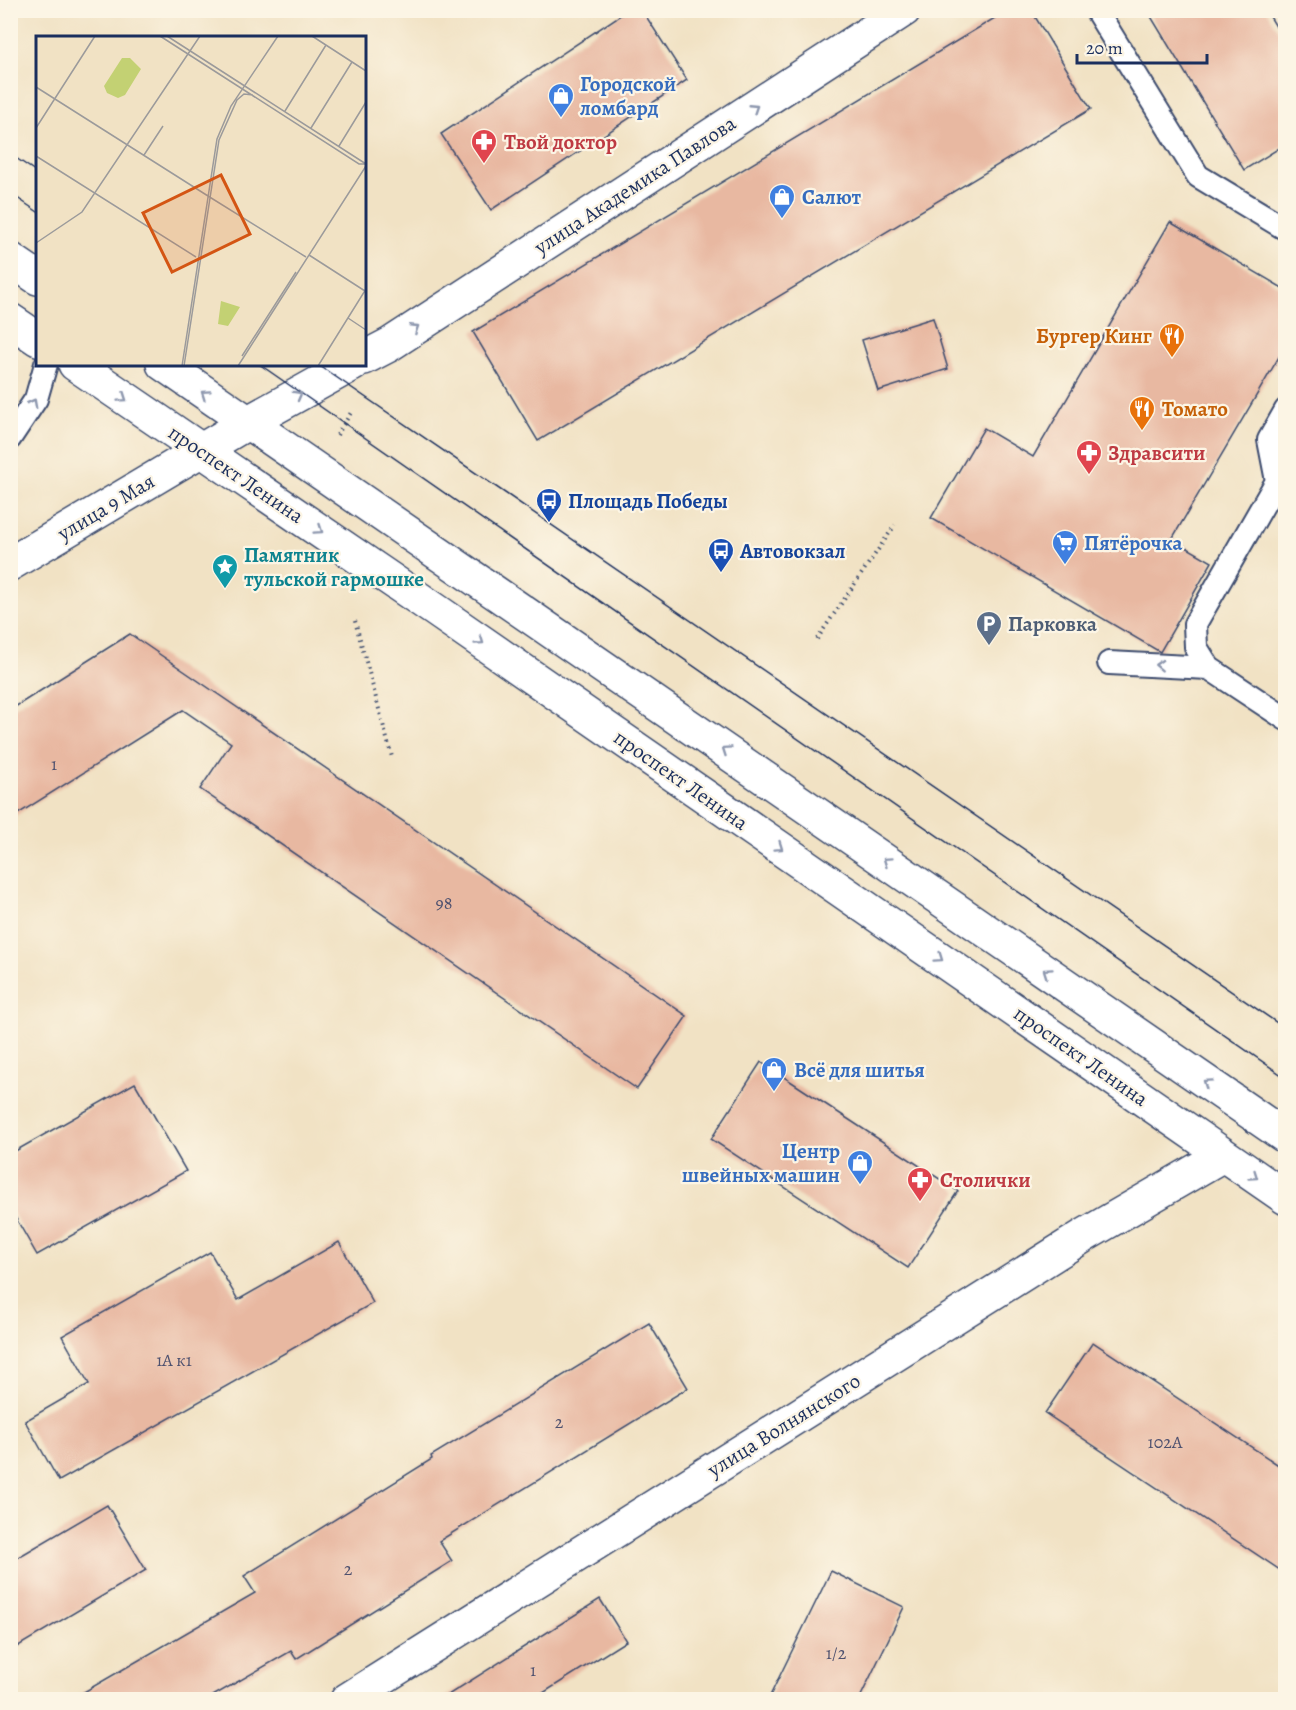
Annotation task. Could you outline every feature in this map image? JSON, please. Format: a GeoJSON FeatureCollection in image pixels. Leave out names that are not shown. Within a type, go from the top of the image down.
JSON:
{"type":"FeatureCollection","features":[{"type":"Feature","properties":{"kind":"main road","name":"улица Академика Павлова"},"geometry":{"type":"LineString","coordinates":[[366,357],[389,345],[904,10]]}},
{"type":"Feature","properties":{"kind":"main road"},"geometry":{"type":"LineString","coordinates":[[10,259],[36,277]]}},
{"type":"Feature","properties":{"kind":"main road"},"geometry":{"type":"LineString","coordinates":[[10,320],[36,338]]}},
{"type":"Feature","properties":{"kind":"main road","name":"проспект Ленина"},"geometry":{"type":"LineString","coordinates":[[78,366],[1286,1198]]}},
{"type":"Feature","properties":{"kind":"main road"},"geometry":{"type":"LineString","coordinates":[[166,366],[1286,1137]]}},
{"type":"Feature","properties":{"kind":"main road"},"geometry":{"type":"LineString","coordinates":[[247,423],[349,366]]}},
{"type":"Feature","properties":{"kind":"main road","name":"улица 9 Мая"},"geometry":{"type":"LineString","coordinates":[[10,564],[247,423]]}},
{"type":"Feature","properties":{"kind":"main road","name":"улица Волнянского"},"geometry":{"type":"LineString","coordinates":[[347,1700],[1085,1236],[1223,1155]]}},
{"type":"Feature","properties":{"kind":"lane"},"geometry":{"type":"LineString","coordinates":[[1096,10],[1198,176],[1286,229]]}},
{"type":"Feature","properties":{"kind":"lane"},"geometry":{"type":"LineString","coordinates":[[10,438],[36,399],[45,366]]}},
{"type":"Feature","properties":{"kind":"lane"},"geometry":{"type":"LineString","coordinates":[[1286,410],[1269,440],[1277,481],[1195,624],[1196,646],[1209,668],[1286,719]]}},
{"type":"Feature","properties":{"kind":"lane"},"geometry":{"type":"LineString","coordinates":[[1109,663],[1209,668]]}},
{"type":"Feature","properties":{"kind":"path"},"geometry":{"type":"LineString","coordinates":[[817,639],[895,525]]}},
{"type":"Feature","properties":{"kind":"path"},"geometry":{"type":"LineString","coordinates":[[355,621],[392,757]]}},
{"type":"Feature","properties":{"kind":"building"},"geometry":{"type":"Polygon","coordinates":[[[628,10],[642,10],[687,80],[491,210],[441,134],[628,10]]]}},
{"type":"Feature","properties":{"kind":"building","name":"Салют"},"geometry":{"type":"Polygon","coordinates":[[[1008,10],[1031,10],[1091,109],[538,441],[473,332],[1008,10]]]}},
{"type":"Feature","properties":{"kind":"building"},"geometry":{"type":"Polygon","coordinates":[[[1147,10],[1266,10],[1286,43],[1286,144],[1244,170],[1147,10]]]}},
{"type":"Feature","properties":{"kind":"building"},"geometry":{"type":"Polygon","coordinates":[[[1170,222],[1286,290],[1286,345],[1172,539],[1212,562],[1160,652],[931,518],[984,428],[1033,457],[1170,222]]]}},
{"type":"Feature","properties":{"kind":"building"},"geometry":{"type":"Polygon","coordinates":[[[933,318],[948,369],[878,391],[862,340],[933,318]]]}},
{"type":"Feature","properties":{"kind":"building"},"geometry":{"type":"Polygon","coordinates":[[[130,634],[687,1016],[637,1089],[200,789],[231,743],[183,710],[10,819],[10,710],[130,634]]]}},
{"type":"Feature","properties":{"kind":"building"},"geometry":{"type":"Polygon","coordinates":[[[761,1062],[958,1191],[908,1268],[711,1139],[761,1062]]]}},
{"type":"Feature","properties":{"kind":"building"},"geometry":{"type":"Polygon","coordinates":[[[135,1083],[186,1171],[37,1255],[10,1208],[10,1154],[135,1083]]]}},
{"type":"Feature","properties":{"kind":"building"},"geometry":{"type":"Polygon","coordinates":[[[339,1242],[373,1303],[59,1481],[25,1421],[89,1384],[62,1336],[210,1252],[238,1300],[339,1242]]]}},
{"type":"Feature","properties":{"kind":"building"},"geometry":{"type":"Polygon","coordinates":[[[649,1323],[688,1388],[439,1541],[452,1561],[296,1659],[291,1651],[206,1700],[70,1700],[255,1593],[244,1576],[432,1459],[431,1456],[649,1323]]]}},
{"type":"Feature","properties":{"kind":"building"},"geometry":{"type":"Polygon","coordinates":[[[1093,1342],[1286,1470],[1286,1574],[1045,1413],[1093,1342]]]}},
{"type":"Feature","properties":{"kind":"building"},"geometry":{"type":"Polygon","coordinates":[[[107,1505],[146,1570],[10,1651],[10,1562],[107,1505]]]}},
{"type":"Feature","properties":{"kind":"building"},"geometry":{"type":"Polygon","coordinates":[[[831,1571],[904,1607],[859,1700],[768,1700],[831,1571]]]}},
{"type":"Feature","properties":{"kind":"building"},"geometry":{"type":"Polygon","coordinates":[[[600,1599],[626,1641],[532,1700],[440,1700],[600,1599]]]}},
{"type":"Feature","properties":{"kind":"tram line"},"geometry":{"type":"LineString","coordinates":[[10,154],[36,172]]}},
{"type":"Feature","properties":{"kind":"tram line"},"geometry":{"type":"LineString","coordinates":[[10,193],[36,211]]}},
{"type":"Feature","properties":{"kind":"tram line"},"geometry":{"type":"LineString","coordinates":[[262,366],[1286,1078]]}},
{"type":"Feature","properties":{"kind":"tram line"},"geometry":{"type":"LineString","coordinates":[[320,366],[1286,1029]]}},
{"type":"Feature","properties":{"kind":"place","name":"Городской ломбард"},"geometry":{"type":"Point","coordinates":[561,119]}},
{"type":"Feature","properties":{"kind":"place","name":"Твой доктор"},"geometry":{"type":"Point","coordinates":[484,165]}},
{"type":"Feature","properties":{"kind":"place","name":"Салют"},"geometry":{"type":"Point","coordinates":[782,220]}},
{"type":"Feature","properties":{"kind":"place","name":"Бургер Кинг"},"geometry":{"type":"Point","coordinates":[1172,359]}},
{"type":"Feature","properties":{"kind":"place","name":"Томато"},"geometry":{"type":"Point","coordinates":[1142,432]}},
{"type":"Feature","properties":{"kind":"place","name":"Здравсити"},"geometry":{"type":"Point","coordinates":[1089,476]}},
{"type":"Feature","properties":{"kind":"place","name":"Площадь Победы"},"geometry":{"type":"Point","coordinates":[549,524]}},
{"type":"Feature","properties":{"kind":"place","name":"Пятёрочка"},"geometry":{"type":"Point","coordinates":[1065,566]}},
{"type":"Feature","properties":{"kind":"place","name":"Автовокзал"},"geometry":{"type":"Point","coordinates":[721,574]}},
{"type":"Feature","properties":{"kind":"place","name":"Памятник тульской гармошке"},"geometry":{"type":"Point","coordinates":[225,590]}},
{"type":"Feature","properties":{"kind":"place","name":"Парковка"},"geometry":{"type":"Point","coordinates":[989,647]}},
{"type":"Feature","properties":{"kind":"place","name":"Всё для шитья"},"geometry":{"type":"Point","coordinates":[774,1093]}},
{"type":"Feature","properties":{"kind":"place","name":"Центр швейных машин"},"geometry":{"type":"Point","coordinates":[860,1186]}},
{"type":"Feature","properties":{"kind":"place","name":"Столички"},"geometry":{"type":"Point","coordinates":[920,1203]}}]}
